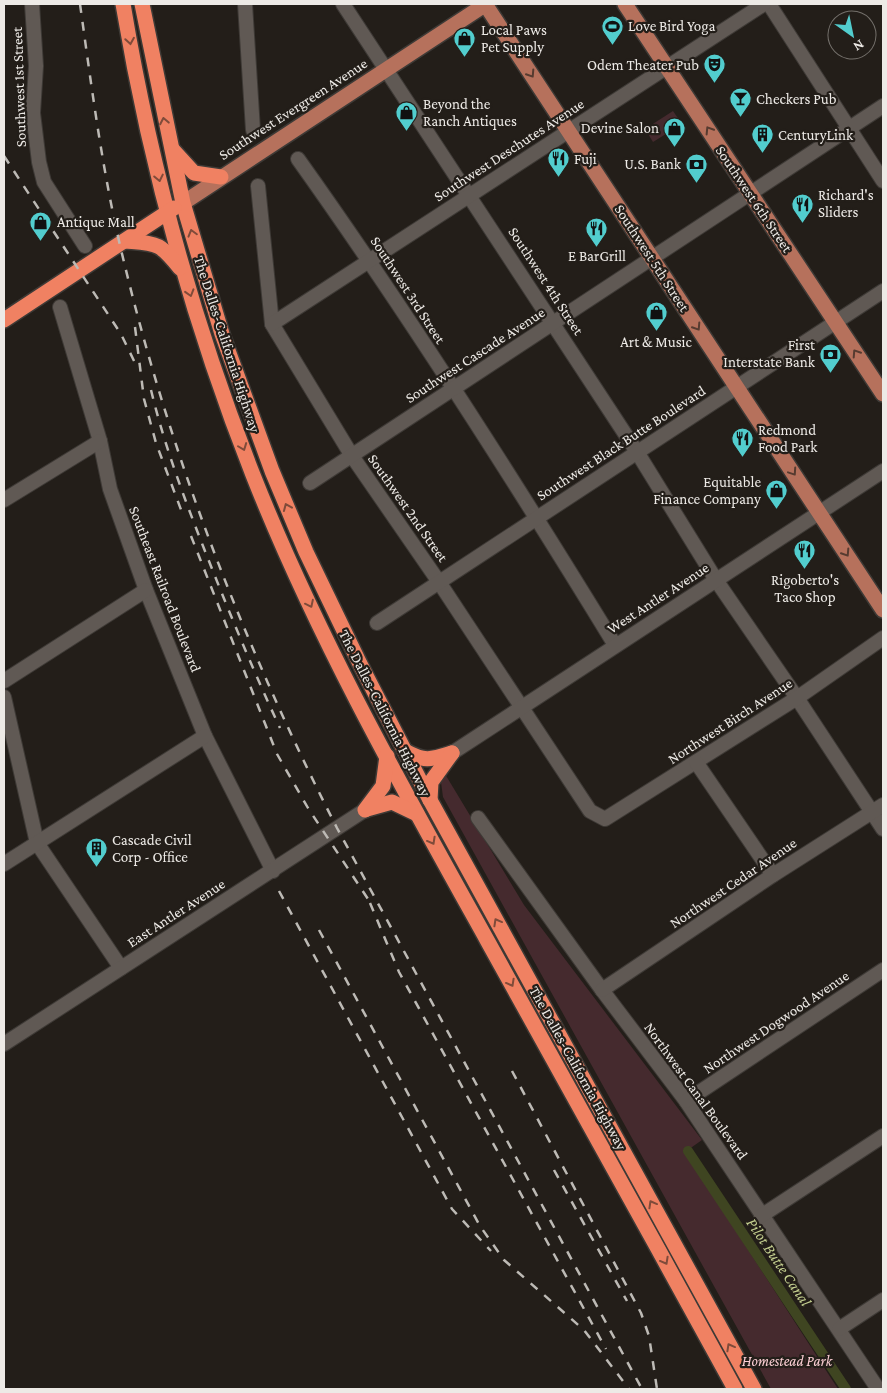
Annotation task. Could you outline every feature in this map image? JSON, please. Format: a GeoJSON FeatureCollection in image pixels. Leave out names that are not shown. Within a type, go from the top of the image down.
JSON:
{"type":"FeatureCollection","features":[{"type":"Feature","properties":{"kind":"highway","name":"The Dalles-California Highway"},"geometry":{"type":"LineString","coordinates":[[123,4],[167,213],[184,274],[214,368],[255,478],[310,604],[417,814],[736,1389]]}},
{"type":"Feature","properties":{"kind":"highway","name":"The Dalles-California Highway"},"geometry":{"type":"LineString","coordinates":[[142,4],[169,146],[183,202],[222,334],[272,472],[326,596],[430,800],[754,1389]]}},
{"type":"Feature","properties":{"kind":"highway"},"geometry":{"type":"LineString","coordinates":[[169,146],[194,173],[221,177]]}},
{"type":"Feature","properties":{"kind":"highway","name":"Southwest Evergreen Avenue"},"geometry":{"type":"LineString","coordinates":[[4,320],[183,202]]}},
{"type":"Feature","properties":{"kind":"highway"},"geometry":{"type":"LineString","coordinates":[[122,242],[157,244],[163,248],[184,274]]}},
{"type":"Feature","properties":{"kind":"highway"},"geometry":{"type":"LineString","coordinates":[[405,751],[421,760],[428,760],[452,753]]}},
{"type":"Feature","properties":{"kind":"highway"},"geometry":{"type":"LineString","coordinates":[[430,800],[431,782],[452,753]]}},
{"type":"Feature","properties":{"kind":"highway"},"geometry":{"type":"LineString","coordinates":[[365,810],[383,786],[386,756]]}},
{"type":"Feature","properties":{"kind":"highway"},"geometry":{"type":"LineString","coordinates":[[365,810],[392,802],[417,814]]}},
{"type":"Feature","properties":{"kind":"main road","name":"Southwest Evergreen Avenue"},"geometry":{"type":"LineString","coordinates":[[183,202],[485,4]]}},
{"type":"Feature","properties":{"kind":"main road","name":"Southwest 5th Street"},"geometry":{"type":"LineString","coordinates":[[485,4],[883,610]]}},
{"type":"Feature","properties":{"kind":"main road","name":"Southwest 6th Street"},"geometry":{"type":"LineString","coordinates":[[625,4],[668,66],[883,394]]}},
{"type":"Feature","properties":{"kind":"street","name":"Southwest 1st Street"},"geometry":{"type":"LineString","coordinates":[[32,4],[36,66],[33,113],[39,162],[44,182],[85,246]]}},
{"type":"Feature","properties":{"kind":"street"},"geometry":{"type":"LineString","coordinates":[[245,4],[253,130]]}},
{"type":"Feature","properties":{"kind":"street","name":"Southwest 4th Street"},"geometry":{"type":"LineString","coordinates":[[343,4],[554,323],[716,580],[797,698],[878,809],[883,830]]}},
{"type":"Feature","properties":{"kind":"street","name":"Southwest Deschutes Avenue"},"geometry":{"type":"LineString","coordinates":[[272,324],[764,4]]}},
{"type":"Feature","properties":{"kind":"street"},"geometry":{"type":"LineString","coordinates":[[769,4],[883,181]]}},
{"type":"Feature","properties":{"kind":"street","name":"Southwest Cascade Avenue"},"geometry":{"type":"LineString","coordinates":[[310,483],[883,106]]}},
{"type":"Feature","properties":{"kind":"street","name":"Southwest 3rd Street"},"geometry":{"type":"LineString","coordinates":[[298,159],[370,260],[537,518],[615,645]]}},
{"type":"Feature","properties":{"kind":"street"},"geometry":{"type":"LineString","coordinates":[[258,186],[272,324]]}},
{"type":"Feature","properties":{"kind":"street","name":"Southwest Black Butte Boulevard"},"geometry":{"type":"LineString","coordinates":[[377,622],[883,291]]}},
{"type":"Feature","properties":{"kind":"street","name":"Southeast Railroad Boulevard"},"geometry":{"type":"LineString","coordinates":[[60,307],[100,441],[110,489],[146,590],[205,736],[273,871]]}},
{"type":"Feature","properties":{"kind":"street","name":"Southwest 2nd Street"},"geometry":{"type":"LineString","coordinates":[[272,324],[352,456],[440,582],[590,811]]}},
{"type":"Feature","properties":{"kind":"street"},"geometry":{"type":"LineString","coordinates":[[4,500],[100,441]]}},
{"type":"Feature","properties":{"kind":"street","name":"West Antler Avenue"},"geometry":{"type":"LineString","coordinates":[[452,753],[883,471]]}},
{"type":"Feature","properties":{"kind":"street"},"geometry":{"type":"LineString","coordinates":[[4,681],[146,590]]}},
{"type":"Feature","properties":{"kind":"street","name":"Northwest Birch Avenue"},"geometry":{"type":"LineString","coordinates":[[590,811],[605,819],[797,698],[883,638]]}},
{"type":"Feature","properties":{"kind":"street"},"geometry":{"type":"LineString","coordinates":[[4,697],[37,843],[121,968]]}},
{"type":"Feature","properties":{"kind":"street"},"geometry":{"type":"LineString","coordinates":[[4,864],[205,736]]}},
{"type":"Feature","properties":{"kind":"street"},"geometry":{"type":"LineString","coordinates":[[696,762],[773,875]]}},
{"type":"Feature","properties":{"kind":"street","name":"Northwest Cedar Avenue"},"geometry":{"type":"LineString","coordinates":[[602,990],[773,875],[878,809]]}},
{"type":"Feature","properties":{"kind":"street","name":"East Antler Avenue"},"geometry":{"type":"LineString","coordinates":[[4,1044],[365,810]]}},
{"type":"Feature","properties":{"kind":"street","name":"Northwest Canal Boulevard"},"geometry":{"type":"LineString","coordinates":[[478,818],[602,990],[686,1101],[878,1389]]}},
{"type":"Feature","properties":{"kind":"street","name":"Northwest Dogwood Avenue"},"geometry":{"type":"LineString","coordinates":[[686,1101],[883,970]]}},
{"type":"Feature","properties":{"kind":"street"},"geometry":{"type":"LineString","coordinates":[[762,1216],[883,1136]]}},
{"type":"Feature","properties":{"kind":"street"},"geometry":{"type":"LineString","coordinates":[[839,1329],[883,1300]]}},
{"type":"Feature","properties":{"kind":"green space"},"geometry":{"type":"Polygon","coordinates":[[[673,111],[682,124],[653,142],[645,129],[673,111]]]}},
{"type":"Feature","properties":{"kind":"green space","name":"Homestead Park"},"geometry":{"type":"Polygon","coordinates":[[[445,774],[524,905],[702,1140],[685,1152],[838,1389],[771,1389],[443,797],[441,782],[445,774]]]}},
{"type":"Feature","properties":{"kind":"waterway","name":"Pilot Butte Canal"},"geometry":{"type":"LineString","coordinates":[[688,1151],[846,1389]]}},
{"type":"Feature","properties":{"kind":"railway"},"geometry":{"type":"LineString","coordinates":[[80,4],[110,198],[143,335],[164,408],[188,480],[242,621],[303,760],[337,828],[642,1389]]}},
{"type":"Feature","properties":{"kind":"railway"},"geometry":{"type":"LineString","coordinates":[[4,156],[121,334],[136,365]]}},
{"type":"Feature","properties":{"kind":"railway"},"geometry":{"type":"LineString","coordinates":[[135,327],[144,399],[156,443],[183,515]]}},
{"type":"Feature","properties":{"kind":"railway"},"geometry":{"type":"LineString","coordinates":[[151,390],[181,488],[221,592],[280,728]]}},
{"type":"Feature","properties":{"kind":"railway"},"geometry":{"type":"LineString","coordinates":[[191,536],[277,754],[308,808],[368,899]]}},
{"type":"Feature","properties":{"kind":"railway"},"geometry":{"type":"LineString","coordinates":[[279,891],[452,1209],[491,1251]]}},
{"type":"Feature","properties":{"kind":"railway"},"geometry":{"type":"LineString","coordinates":[[370,903],[399,972],[606,1349]]}},
{"type":"Feature","properties":{"kind":"railway"},"geometry":{"type":"LineString","coordinates":[[319,930],[480,1226],[504,1260],[584,1330],[629,1389]]}},
{"type":"Feature","properties":{"kind":"railway"},"geometry":{"type":"LineString","coordinates":[[512,1071],[641,1313],[649,1336],[657,1389]]}},
{"type":"Feature","properties":{"kind":"railway"},"geometry":{"type":"LineString","coordinates":[[554,1170],[627,1301]]}},
{"type":"Feature","properties":{"kind":"place","name":"Love Bird Yoga"},"geometry":{"type":"Point","coordinates":[612,45]}},
{"type":"Feature","properties":{"kind":"place","name":"Local Paws Pet Supply"},"geometry":{"type":"Point","coordinates":[465,58]}},
{"type":"Feature","properties":{"kind":"place","name":"Odem Theater Pub"},"geometry":{"type":"Point","coordinates":[715,84]}},
{"type":"Feature","properties":{"kind":"place","name":"Checkers Pub"},"geometry":{"type":"Point","coordinates":[740,118]}},
{"type":"Feature","properties":{"kind":"place","name":"Beyond the Ranch Antiques"},"geometry":{"type":"Point","coordinates":[407,132]}},
{"type":"Feature","properties":{"kind":"place","name":"Devine Salon"},"geometry":{"type":"Point","coordinates":[675,147]}},
{"type":"Feature","properties":{"kind":"place","name":"CenturyLink"},"geometry":{"type":"Point","coordinates":[762,154]}},
{"type":"Feature","properties":{"kind":"place","name":"Fuji"},"geometry":{"type":"Point","coordinates":[558,178]}},
{"type":"Feature","properties":{"kind":"place","name":"U.S. Bank"},"geometry":{"type":"Point","coordinates":[697,183]}},
{"type":"Feature","properties":{"kind":"place","name":"Richard's Sliders"},"geometry":{"type":"Point","coordinates":[802,223]}},
{"type":"Feature","properties":{"kind":"place","name":"Antique Mall"},"geometry":{"type":"Point","coordinates":[41,241]}},
{"type":"Feature","properties":{"kind":"place","name":"E BarGrill"},"geometry":{"type":"Point","coordinates":[597,247]}},
{"type":"Feature","properties":{"kind":"place","name":"Art & Music"},"geometry":{"type":"Point","coordinates":[656,332]}},
{"type":"Feature","properties":{"kind":"place","name":"First Interstate Bank"},"geometry":{"type":"Point","coordinates":[831,373]}},
{"type":"Feature","properties":{"kind":"place","name":"Redmond Food Park"},"geometry":{"type":"Point","coordinates":[742,458]}},
{"type":"Feature","properties":{"kind":"place","name":"Equitable Finance Company"},"geometry":{"type":"Point","coordinates":[777,510]}},
{"type":"Feature","properties":{"kind":"place","name":"Rigoberto's Taco Shop"},"geometry":{"type":"Point","coordinates":[805,570]}},
{"type":"Feature","properties":{"kind":"place","name":"Cascade Civil Corp - Office"},"geometry":{"type":"Point","coordinates":[96,868]}}]}
